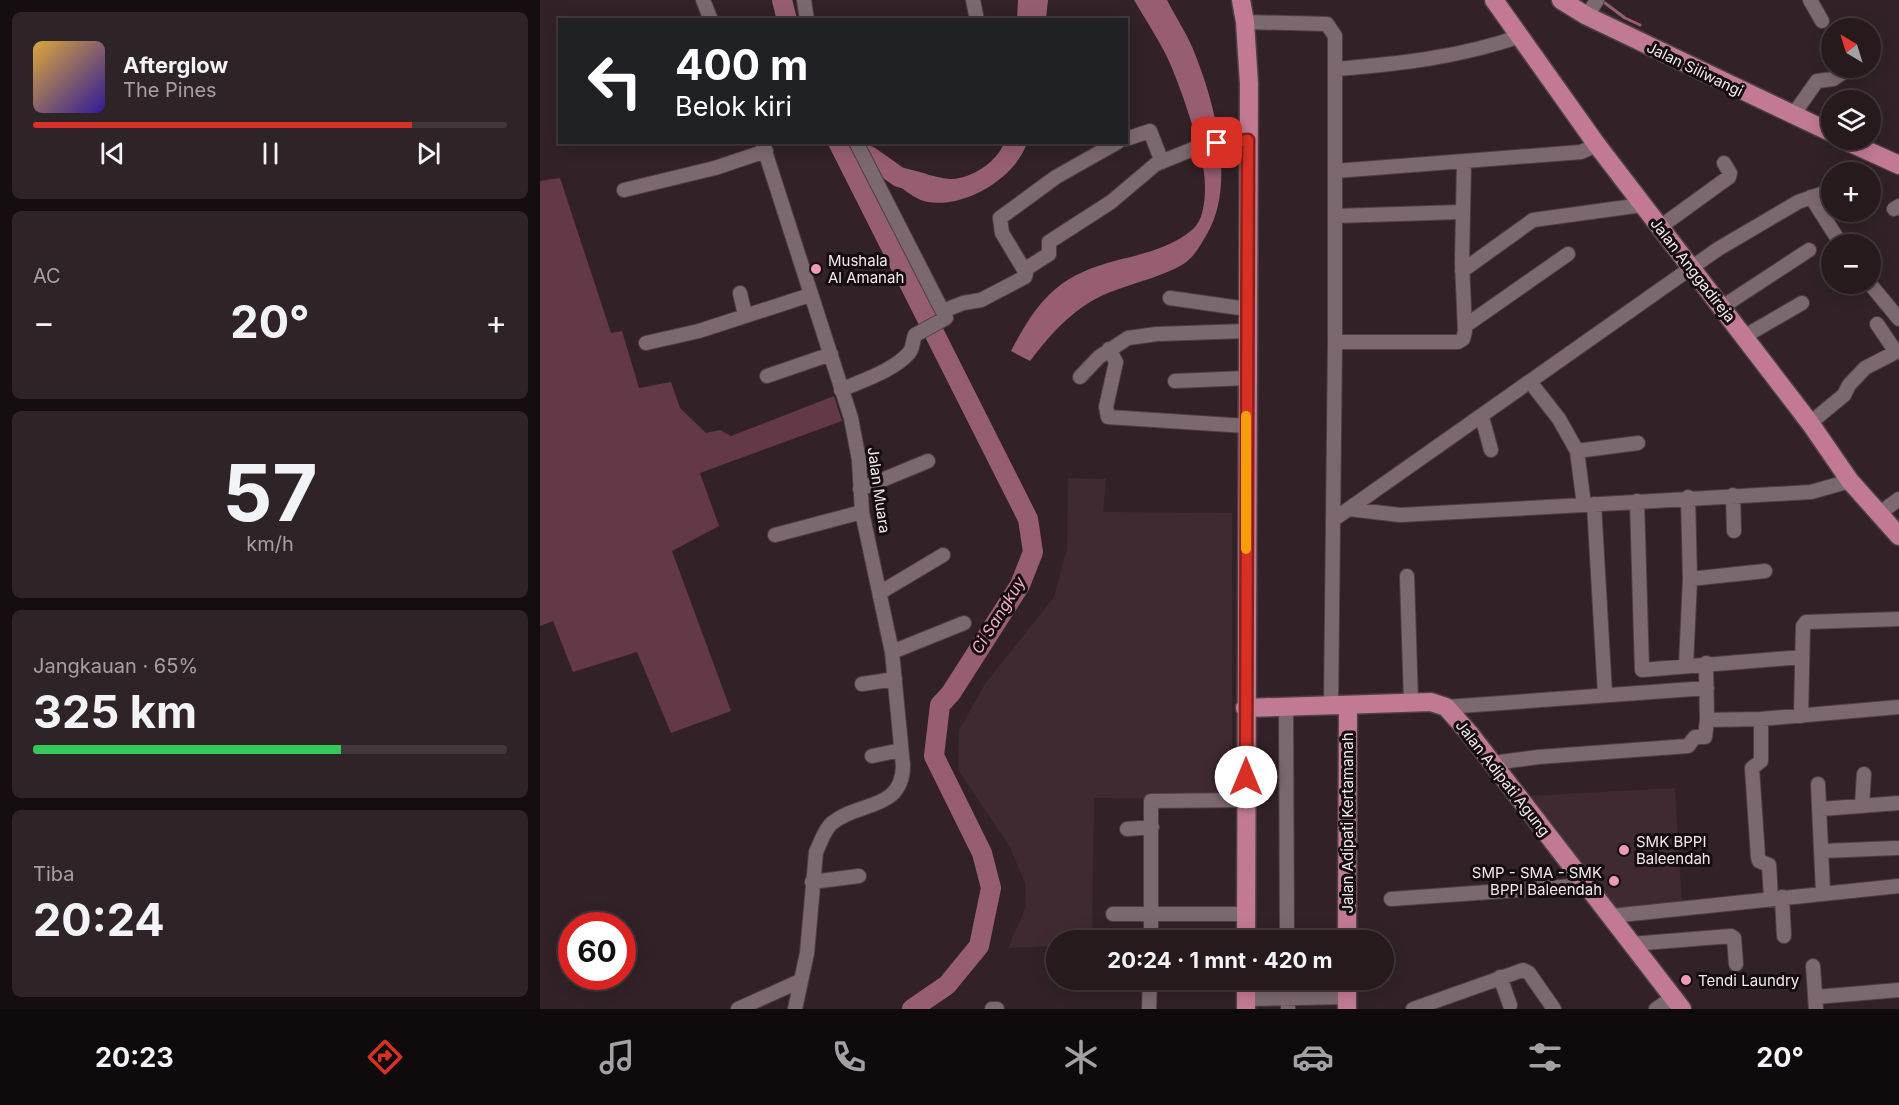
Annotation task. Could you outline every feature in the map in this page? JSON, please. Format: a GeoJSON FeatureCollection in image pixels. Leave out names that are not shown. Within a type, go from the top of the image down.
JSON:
{"type":"FeatureCollection","features":[{"type":"Feature","properties":{"kind":"main road"},"geometry":{"type":"LineString","coordinates":[[1240,0],[1245,22],[1248,140],[1246,930]]}},
{"type":"Feature","properties":{"kind":"main road","name":"Jalan Anggadireja"},"geometry":{"type":"LineString","coordinates":[[1494,0],[1597,145],[1810,423],[1843,484],[1880,513],[1899,536]]}},
{"type":"Feature","properties":{"kind":"main road","name":"Jalan Siliwangi"},"geometry":{"type":"LineString","coordinates":[[1561,0],[1593,6],[1821,129]]}},
{"type":"Feature","properties":{"kind":"main road"},"geometry":{"type":"LineString","coordinates":[[1866,150],[1899,165]]}},
{"type":"Feature","properties":{"kind":"main road","name":"Jalan Adipati Agung"},"geometry":{"type":"LineString","coordinates":[[1245,708],[1411,701],[1446,707],[1493,763],[1677,1003]]}},
{"type":"Feature","properties":{"kind":"main road","name":"Jalan Adipati Kertamanah"},"geometry":{"type":"LineString","coordinates":[[1340,705],[1347,930]]}},
{"type":"Feature","properties":{"kind":"street"},"geometry":{"type":"LineString","coordinates":[[703,0],[710,18]]}},
{"type":"Feature","properties":{"kind":"street"},"geometry":{"type":"LineString","coordinates":[[804,0],[807,18]]}},
{"type":"Feature","properties":{"kind":"street"},"geometry":{"type":"LineString","coordinates":[[973,0],[977,18]]}},
{"type":"Feature","properties":{"kind":"street"},"geometry":{"type":"LineString","coordinates":[[1810,0],[1821,19]]}},
{"type":"Feature","properties":{"kind":"street"},"geometry":{"type":"LineString","coordinates":[[1245,22],[1327,24],[1335,36],[1334,520],[1340,705]]}},
{"type":"Feature","properties":{"kind":"street"},"geometry":{"type":"LineString","coordinates":[[1336,69],[1434,58],[1477,50],[1521,36]]}},
{"type":"Feature","properties":{"kind":"street"},"geometry":{"type":"LineString","coordinates":[[1793,115],[1817,81],[1835,78]]}},
{"type":"Feature","properties":{"kind":"street"},"geometry":{"type":"LineString","coordinates":[[1128,138],[1150,131],[1162,162]]}},
{"type":"Feature","properties":{"kind":"street"},"geometry":{"type":"LineString","coordinates":[[1024,270],[1049,254],[1049,242],[1111,202],[1136,178],[1162,162],[1198,147],[1248,140]]}},
{"type":"Feature","properties":{"kind":"street"},"geometry":{"type":"LineString","coordinates":[[841,390],[900,360],[912,347],[915,335],[963,303],[981,300],[1025,277],[1024,270],[1002,233],[1000,221],[1002,215],[1064,173],[1115,144]]}},
{"type":"Feature","properties":{"kind":"street"},"geometry":{"type":"LineString","coordinates":[[1335,171],[1581,152],[1597,145]]}},
{"type":"Feature","properties":{"kind":"street"},"geometry":{"type":"LineString","coordinates":[[624,190],[715,168],[764,147]]}},
{"type":"Feature","properties":{"kind":"street","name":"Jalan Muara"},"geometry":{"type":"LineString","coordinates":[[764,147],[810,295],[831,354],[855,437],[862,512],[881,592],[892,652],[901,750],[903,782],[896,792],[873,805],[842,817],[828,828],[816,852],[812,882]]}},
{"type":"Feature","properties":{"kind":"street"},"geometry":{"type":"LineString","coordinates":[[859,149],[943,316]]}},
{"type":"Feature","properties":{"kind":"street"},"geometry":{"type":"LineString","coordinates":[[1335,342],[1458,342],[1464,336],[1461,212],[1464,162]]}},
{"type":"Feature","properties":{"kind":"street"},"geometry":{"type":"LineString","coordinates":[[1660,227],[1729,177],[1730,173],[1724,163]]}},
{"type":"Feature","properties":{"kind":"street"},"geometry":{"type":"LineString","coordinates":[[1334,520],[1718,249],[1790,206],[1821,194]]}},
{"type":"Feature","properties":{"kind":"street"},"geometry":{"type":"LineString","coordinates":[[1811,197],[1835,234]]}},
{"type":"Feature","properties":{"kind":"street"},"geometry":{"type":"LineString","coordinates":[[1462,271],[1533,220],[1642,205]]}},
{"type":"Feature","properties":{"kind":"street"},"geometry":{"type":"LineString","coordinates":[[1335,216],[1461,212]]}},
{"type":"Feature","properties":{"kind":"street"},"geometry":{"type":"LineString","coordinates":[[1722,307],[1809,250]]}},
{"type":"Feature","properties":{"kind":"street"},"geometry":{"type":"LineString","coordinates":[[1465,326],[1568,254]]}},
{"type":"Feature","properties":{"kind":"street"},"geometry":{"type":"LineString","coordinates":[[740,293],[745,315]]}},
{"type":"Feature","properties":{"kind":"street"},"geometry":{"type":"LineString","coordinates":[[1878,294],[1899,319]]}},
{"type":"Feature","properties":{"kind":"street"},"geometry":{"type":"LineString","coordinates":[[646,343],[699,331],[810,295]]}},
{"type":"Feature","properties":{"kind":"street"},"geometry":{"type":"LineString","coordinates":[[1170,298],[1247,309]]}},
{"type":"Feature","properties":{"kind":"street"},"geometry":{"type":"LineString","coordinates":[[1744,336],[1802,303]]}},
{"type":"Feature","properties":{"kind":"street"},"geometry":{"type":"LineString","coordinates":[[1810,423],[1844,395],[1849,385],[1865,368],[1896,352],[1877,324]]}},
{"type":"Feature","properties":{"kind":"street"},"geometry":{"type":"LineString","coordinates":[[1080,377],[1109,349],[1132,337],[1247,332]]}},
{"type":"Feature","properties":{"kind":"street"},"geometry":{"type":"LineString","coordinates":[[1109,349],[1116,362],[1106,407],[1108,417],[1246,426]]}},
{"type":"Feature","properties":{"kind":"street"},"geometry":{"type":"LineString","coordinates":[[766,376],[831,354]]}},
{"type":"Feature","properties":{"kind":"street"},"geometry":{"type":"LineString","coordinates":[[1175,381],[1247,378]]}},
{"type":"Feature","properties":{"kind":"street"},"geometry":{"type":"LineString","coordinates":[[1531,383],[1559,419],[1577,451],[1589,504],[1605,694]]}},
{"type":"Feature","properties":{"kind":"street"},"geometry":{"type":"LineString","coordinates":[[1482,417],[1491,450]]}},
{"type":"Feature","properties":{"kind":"street"},"geometry":{"type":"LineString","coordinates":[[1577,451],[1638,443]]}},
{"type":"Feature","properties":{"kind":"street"},"geometry":{"type":"LineString","coordinates":[[860,489],[928,460]]}},
{"type":"Feature","properties":{"kind":"street"},"geometry":{"type":"LineString","coordinates":[[1349,509],[1400,515],[1688,497],[1811,492],[1843,484]]}},
{"type":"Feature","properties":{"kind":"street"},"geometry":{"type":"LineString","coordinates":[[1733,495],[1734,531]]}},
{"type":"Feature","properties":{"kind":"street"},"geometry":{"type":"LineString","coordinates":[[1686,664],[1690,579],[1688,497]]}},
{"type":"Feature","properties":{"kind":"street"},"geometry":{"type":"LineString","coordinates":[[1880,513],[1899,499]]}},
{"type":"Feature","properties":{"kind":"street"},"geometry":{"type":"LineString","coordinates":[[1637,501],[1642,670],[1686,664],[1802,657]]}},
{"type":"Feature","properties":{"kind":"street"},"geometry":{"type":"LineString","coordinates":[[775,535],[862,512]]}},
{"type":"Feature","properties":{"kind":"street"},"geometry":{"type":"LineString","coordinates":[[881,592],[943,555]]}},
{"type":"Feature","properties":{"kind":"street"},"geometry":{"type":"LineString","coordinates":[[1690,579],[1765,571]]}},
{"type":"Feature","properties":{"kind":"street"},"geometry":{"type":"LineString","coordinates":[[1407,576],[1411,701]]}},
{"type":"Feature","properties":{"kind":"street"},"geometry":{"type":"LineString","coordinates":[[1801,716],[1802,657],[1806,622],[1899,619]]}},
{"type":"Feature","properties":{"kind":"street"},"geometry":{"type":"LineString","coordinates":[[892,652],[964,624]]}},
{"type":"Feature","properties":{"kind":"street"},"geometry":{"type":"LineString","coordinates":[[1493,763],[1538,757],[1688,746],[1695,737],[1705,737],[1706,663]]}},
{"type":"Feature","properties":{"kind":"street"},"geometry":{"type":"LineString","coordinates":[[862,684],[895,679]]}},
{"type":"Feature","properties":{"kind":"street"},"geometry":{"type":"LineString","coordinates":[[1446,707],[1707,688]]}},
{"type":"Feature","properties":{"kind":"street"},"geometry":{"type":"LineString","coordinates":[[1286,707],[1287,930]]}},
{"type":"Feature","properties":{"kind":"street"},"geometry":{"type":"LineString","coordinates":[[1707,720],[1761,719],[1899,707]]}},
{"type":"Feature","properties":{"kind":"street"},"geometry":{"type":"LineString","coordinates":[[1761,719],[1761,761],[1752,768],[1758,857],[1759,861],[1769,865],[1784,936]]}},
{"type":"Feature","properties":{"kind":"street"},"geometry":{"type":"LineString","coordinates":[[872,756],[901,750]]}},
{"type":"Feature","properties":{"kind":"street"},"geometry":{"type":"LineString","coordinates":[[1862,805],[1864,774]]}},
{"type":"Feature","properties":{"kind":"street"},"geometry":{"type":"LineString","coordinates":[[1818,784],[1821,809],[1823,892]]}},
{"type":"Feature","properties":{"kind":"street"},"geometry":{"type":"LineString","coordinates":[[1151,930],[1152,800],[1246,800]]}},
{"type":"Feature","properties":{"kind":"street"},"geometry":{"type":"LineString","coordinates":[[1821,809],[1899,803]]}},
{"type":"Feature","properties":{"kind":"street"},"geometry":{"type":"LineString","coordinates":[[1127,828],[1152,827]]}},
{"type":"Feature","properties":{"kind":"street"},"geometry":{"type":"LineString","coordinates":[[1822,851],[1897,848]]}},
{"type":"Feature","properties":{"kind":"street"},"geometry":{"type":"LineString","coordinates":[[795,1009],[811,920],[812,882],[859,876]]}},
{"type":"Feature","properties":{"kind":"street"},"geometry":{"type":"LineString","coordinates":[[1391,899],[1587,885]]}},
{"type":"Feature","properties":{"kind":"street"},"geometry":{"type":"LineString","coordinates":[[1611,916],[1823,892],[1899,886]]}},
{"type":"Feature","properties":{"kind":"street"},"geometry":{"type":"LineString","coordinates":[[1113,914],[1246,914]]}},
{"type":"Feature","properties":{"kind":"street"},"geometry":{"type":"LineString","coordinates":[[1631,944],[1728,936],[1734,938],[1736,964]]}},
{"type":"Feature","properties":{"kind":"street"},"geometry":{"type":"LineString","coordinates":[[1813,966],[1816,1003],[1846,994],[1899,990]]}},
{"type":"Feature","properties":{"kind":"street"},"geometry":{"type":"LineString","coordinates":[[1413,1009],[1522,970],[1527,971],[1554,1009]]}},
{"type":"Feature","properties":{"kind":"street"},"geometry":{"type":"LineString","coordinates":[[1500,977],[1510,1005]]}},
{"type":"Feature","properties":{"kind":"street"},"geometry":{"type":"LineString","coordinates":[[738,1009],[800,981]]}},
{"type":"Feature","properties":{"kind":"street"},"geometry":{"type":"LineString","coordinates":[[1149,1009],[1150,990]]}},
{"type":"Feature","properties":{"kind":"street"},"geometry":{"type":"LineString","coordinates":[[1846,994],[1847,1009]]}},
{"type":"Feature","properties":{"kind":"street"},"geometry":{"type":"LineString","coordinates":[[1246,1004],[1288,1004],[1347,995]]}},
{"type":"Feature","properties":{"kind":"street"},"geometry":{"type":"LineString","coordinates":[[1656,1009],[1677,1003]]}},
{"type":"Feature","properties":{"kind":"street"},"geometry":{"type":"LineString","coordinates":[[992,1009],[997,1009]]}},
{"type":"Feature","properties":{"kind":"shaded area"},"geometry":{"type":"Polygon","coordinates":[[[1018,0],[1048,0],[1046,18],[1017,18],[1018,0]]]}},
{"type":"Feature","properties":{"kind":"shaded area"},"geometry":{"type":"Polygon","coordinates":[[[1134,0],[1167,0],[1193,49],[1215,116],[1219,142],[1220,191],[1216,214],[1200,246],[1185,263],[1160,275],[1108,293],[1084,306],[1055,331],[1030,361],[1011,351],[1031,317],[1053,291],[1080,273],[1176,241],[1193,229],[1203,210],[1204,173],[1188,111],[1164,51],[1134,0]]]}},
{"type":"Feature","properties":{"kind":"shaded area"},"geometry":{"type":"Polygon","coordinates":[[[1004,144],[1027,144],[1012,168],[987,188],[973,195],[943,203],[928,202],[917,198],[899,186],[900,169],[947,179],[960,178],[983,168],[1001,150],[1004,144]]]}},
{"type":"Feature","properties":{"kind":"shaded area"},"geometry":{"type":"Polygon","coordinates":[[[560,178],[611,333],[622,331],[639,388],[671,382],[680,408],[706,433],[720,430],[731,436],[834,396],[842,421],[700,473],[719,526],[672,551],[731,711],[671,733],[637,652],[573,672],[553,621],[540,626],[540,181],[560,178]]]}},
{"type":"Feature","properties":{"kind":"shaded area"},"geometry":{"type":"Polygon","coordinates":[[[1068,478],[1106,479],[1103,512],[1232,513],[1232,799],[1094,798],[1092,930],[1046,930],[1046,946],[1008,948],[1026,907],[1025,883],[1010,847],[958,770],[959,730],[985,684],[1054,597],[1067,549],[1068,478]]]}},
{"type":"Feature","properties":{"kind":"shaded area","name":"SMK BPPI Baleendah"},"geometry":{"type":"Polygon","coordinates":[[[1675,788],[1682,905],[1619,913],[1528,796],[1675,788]]]}},
{"type":"Feature","properties":{"kind":"waterway","name":"Ci Sangkuy"},"geometry":{"type":"LineString","coordinates":[[782,0],[786,18]]}},
{"type":"Feature","properties":{"kind":"waterway"},"geometry":{"type":"LineString","coordinates":[[1601,0],[1625,18],[1640,25]]}},
{"type":"Feature","properties":{"kind":"waterway","name":"Ci Sangkuy"},"geometry":{"type":"LineString","coordinates":[[839,144],[1028,519],[1033,552],[1020,585],[951,693],[940,705],[934,756],[982,853],[991,888],[979,946],[947,985],[912,1009]]}},
{"type":"Feature","properties":{"kind":"waterway"},"geometry":{"type":"LineString","coordinates":[[846,147],[869,156],[899,177],[922,183]]}},
{"type":"Feature","properties":{"kind":"slow traffic"},"geometry":{"type":"LineString","coordinates":[[1246,416],[1246,549]]}},
{"type":"Feature","properties":{"kind":"place","name":"Mushala Al Amanah"},"geometry":{"type":"Point","coordinates":[816,269]}},
{"type":"Feature","properties":{"kind":"place","name":"SMK BPPI Baleendah"},"geometry":{"type":"Point","coordinates":[1624,850]}},
{"type":"Feature","properties":{"kind":"place","name":"SMP - SMA - SMK BPPI Baleendah"},"geometry":{"type":"Point","coordinates":[1614,881]}},
{"type":"Feature","properties":{"kind":"place","name":"Tendi Laundry"},"geometry":{"type":"Point","coordinates":[1686,980]}},
{"type":"Feature","properties":{"kind":"route"},"geometry":{"type":"LineString","coordinates":[[1217,143],[1248,140],[1246,777]]}}]}
